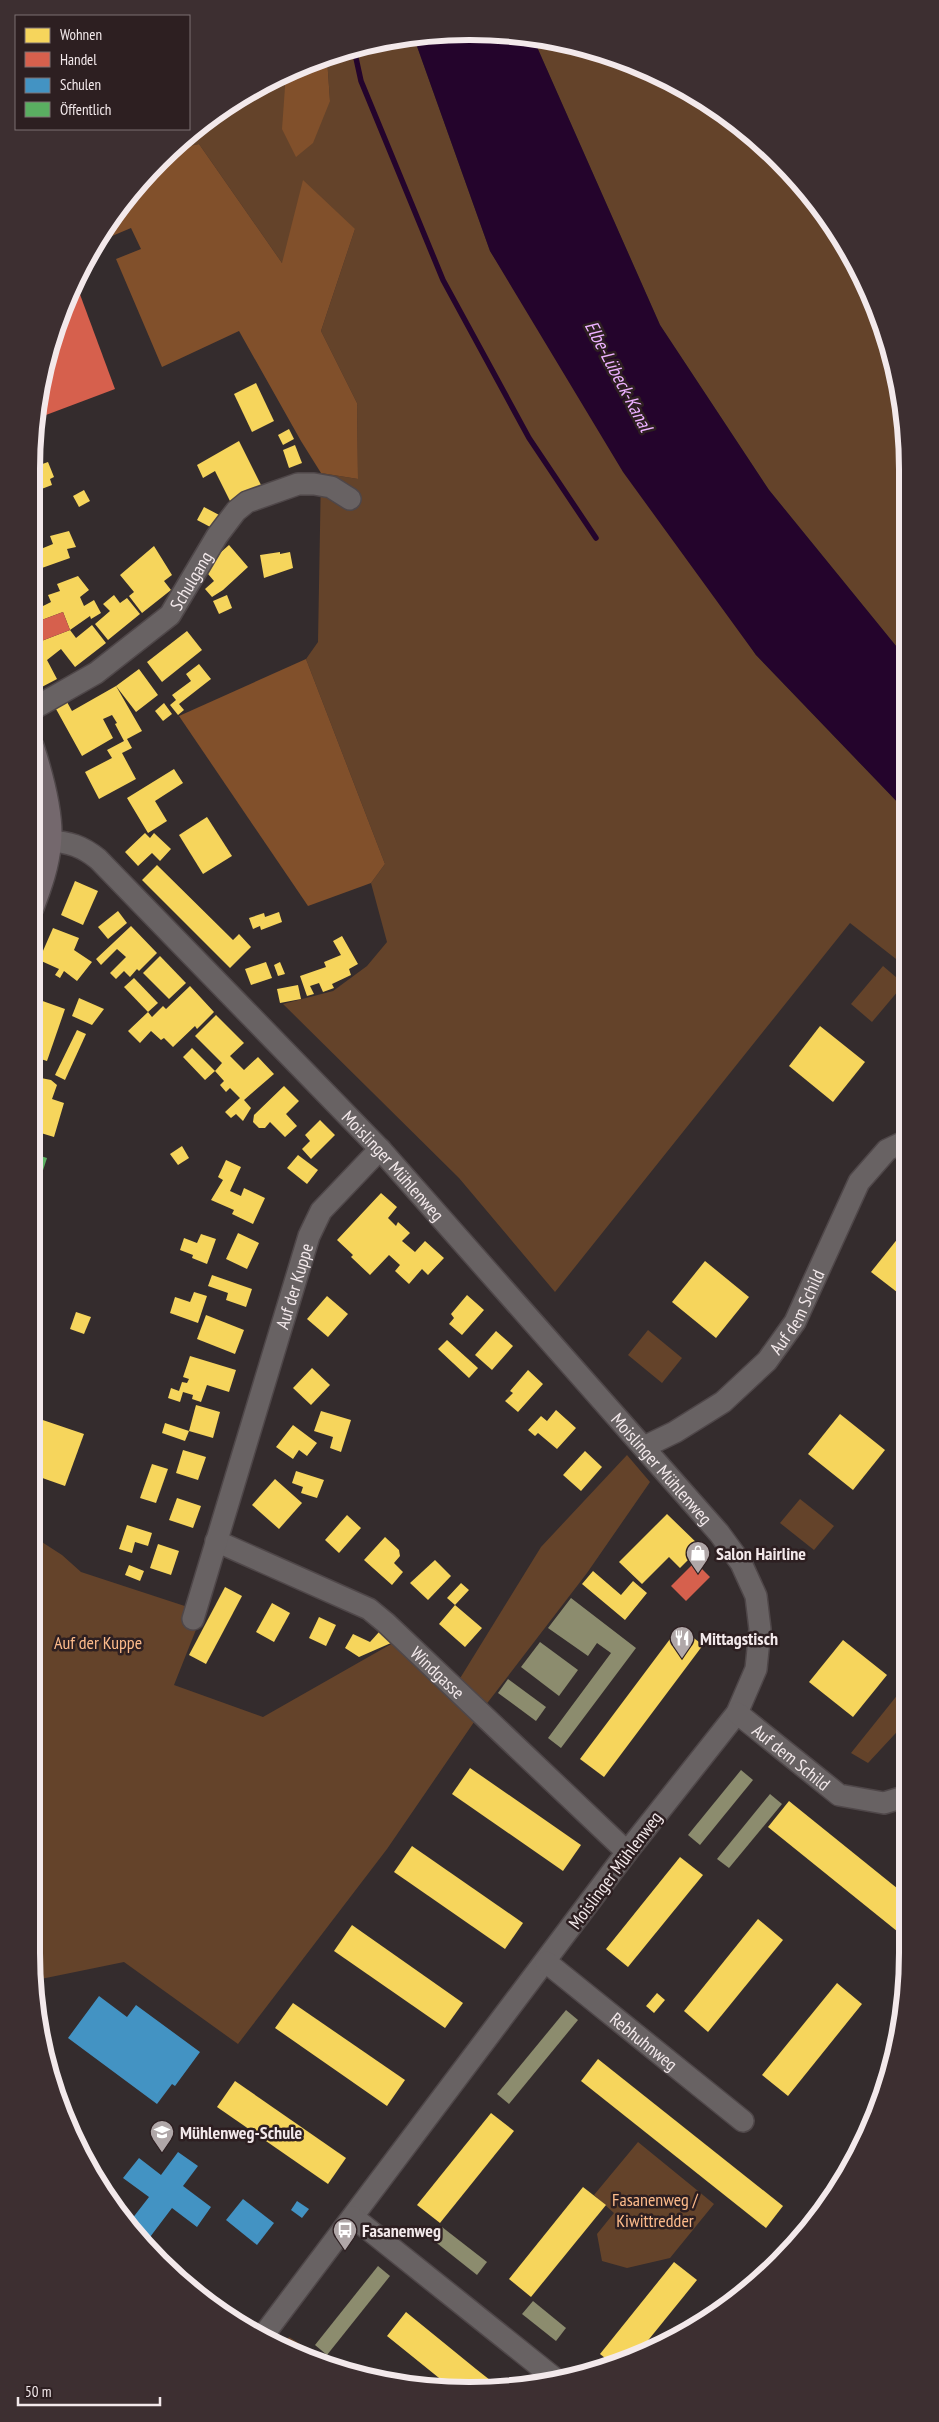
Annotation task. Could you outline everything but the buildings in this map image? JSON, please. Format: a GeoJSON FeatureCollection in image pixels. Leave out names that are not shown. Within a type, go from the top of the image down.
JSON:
{"type":"FeatureCollection","features":[{"type":"Feature","properties":{"kind":"main road"},"geometry":{"type":"LineString","coordinates":[[40,777],[49,841],[40,881]]}},
{"type":"Feature","properties":{"kind":"street","name":"Schulgang"},"geometry":{"type":"LineString","coordinates":[[40,705],[96,673],[170,615],[217,536],[236,511],[247,502],[298,484],[331,487],[350,499]]}},
{"type":"Feature","properties":{"kind":"street","name":"Moislinger Mühlenweg"},"geometry":{"type":"LineString","coordinates":[[49,841],[71,842],[86,849],[98,859],[380,1149],[724,1539],[741,1563],[756,1596],[760,1628],[756,1669],[737,1713],[627,1852],[267,2331]]}},
{"type":"Feature","properties":{"kind":"street","name":"Auf dem Schild"},"geometry":{"type":"LineString","coordinates":[[644,1447],[675,1432],[723,1402],[767,1361],[795,1322],[860,1182],[887,1150],[899,1145]]}},
{"type":"Feature","properties":{"kind":"street","name":"Auf der Kuppe"},"geometry":{"type":"LineString","coordinates":[[193,1618],[309,1236],[321,1211],[380,1149]]}},
{"type":"Feature","properties":{"kind":"street","name":"Windgasse"},"geometry":{"type":"LineString","coordinates":[[216,1541],[369,1609],[627,1852]]}},
{"type":"Feature","properties":{"kind":"street","name":"Auf dem Schild"},"geometry":{"type":"LineString","coordinates":[[737,1713],[839,1794],[884,1803],[899,1798]]}},
{"type":"Feature","properties":{"kind":"street","name":"Rebhuhnweg"},"geometry":{"type":"LineString","coordinates":[[546,1962],[743,2121]]}},
{"type":"Feature","properties":{"kind":"street"},"geometry":{"type":"LineString","coordinates":[[353,2217],[550,2374]]}},
{"type":"Feature","properties":{"kind":"green space"},"geometry":{"type":"Polygon","coordinates":[[[416,44],[490,251],[756,655],[899,804],[899,961],[850,923],[555,1292],[459,1178],[283,1004],[333,991],[367,966],[387,942],[371,883],[385,864],[306,659],[318,642],[321,473],[358,479],[357,403],[321,331],[355,229],[282,263],[199,144],[186,147],[231,112],[284,82],[285,87],[330,101],[327,64],[386,48],[416,44]]]}},
{"type":"Feature","properties":{"kind":"green space"},"geometry":{"type":"Polygon","coordinates":[[[536,46],[581,55],[634,73],[659,84],[708,112],[753,147],[773,166],[792,186],[827,231],[855,280],[866,305],[876,331],[891,386],[898,441],[899,470],[899,650],[769,490],[660,325],[536,46]]]}},
{"type":"Feature","properties":{"kind":"green space"},"geometry":{"type":"Polygon","coordinates":[[[883,966],[899,980],[899,990],[872,1022],[851,1004],[883,966]]]}},
{"type":"Feature","properties":{"kind":"green space"},"geometry":{"type":"Polygon","coordinates":[[[648,1330],[682,1358],[662,1383],[628,1355],[648,1330]]]}},
{"type":"Feature","properties":{"kind":"green space"},"geometry":{"type":"Polygon","coordinates":[[[627,1455],[650,1482],[587,1573],[485,1706],[387,1849],[238,2044],[124,1962],[41,1979],[40,1541],[62,1555],[81,1572],[203,1612],[174,1685],[263,1717],[393,1643],[459,1680],[541,1547],[627,1455]]]}},
{"type":"Feature","properties":{"kind":"green space"},"geometry":{"type":"Polygon","coordinates":[[[800,1499],[834,1526],[814,1550],[780,1523],[800,1499]]]}},
{"type":"Feature","properties":{"kind":"green space"},"geometry":{"type":"Polygon","coordinates":[[[899,1693],[899,1730],[868,1763],[851,1753],[899,1693]]]}},
{"type":"Feature","properties":{"kind":"green space","name":"Fasanenweg / Kiwittredder"},"geometry":{"type":"Polygon","coordinates":[[[638,2142],[714,2204],[670,2258],[627,2268],[602,2261],[597,2234],[614,2213],[594,2195],[638,2142]]]}},
{"type":"Feature","properties":{"kind":"green space"},"geometry":{"type":"Polygon","coordinates":[[[289,2337],[312,2352],[305,2349],[287,2341],[289,2337]]]}},
{"type":"Feature","properties":{"kind":"shaded area"},"geometry":{"type":"Polygon","coordinates":[[[327,64],[330,101],[313,143],[296,157],[282,129],[284,82],[327,64]]]}},
{"type":"Feature","properties":{"kind":"shaded area"},"geometry":{"type":"Polygon","coordinates":[[[199,144],[282,263],[303,180],[355,229],[321,331],[357,403],[358,479],[321,473],[239,331],[162,367],[116,259],[141,249],[131,228],[112,236],[111,233],[147,186],[186,147],[199,144]]]}},
{"type":"Feature","properties":{"kind":"shaded area"},"geometry":{"type":"Polygon","coordinates":[[[306,659],[385,864],[371,883],[308,906],[179,716],[306,659]]]}},
{"type":"Feature","properties":{"kind":"water","name":"Elbe-Lübeck-Kanal"},"geometry":{"type":"Polygon","coordinates":[[[470,40],[536,46],[660,325],[769,490],[899,650],[899,804],[756,655],[623,472],[490,251],[416,44],[470,40]]]}},
{"type":"Feature","properties":{"kind":"waterway"},"geometry":{"type":"LineString","coordinates":[[355,56],[361,81],[443,280],[529,438],[596,538]]}},
{"type":"Feature","properties":{"kind":"place","name":"Salon Hairline"},"geometry":{"type":"Point","coordinates":[698,1574]}},
{"type":"Feature","properties":{"kind":"place","name":"Mittagstisch"},"geometry":{"type":"Point","coordinates":[682,1659]}},
{"type":"Feature","properties":{"kind":"place","name":"Mühlenweg-Schule"},"geometry":{"type":"Point","coordinates":[162,2153]}},
{"type":"Feature","properties":{"kind":"place","name":"Fasanenweg"},"geometry":{"type":"Point","coordinates":[345,2251]}}]}
